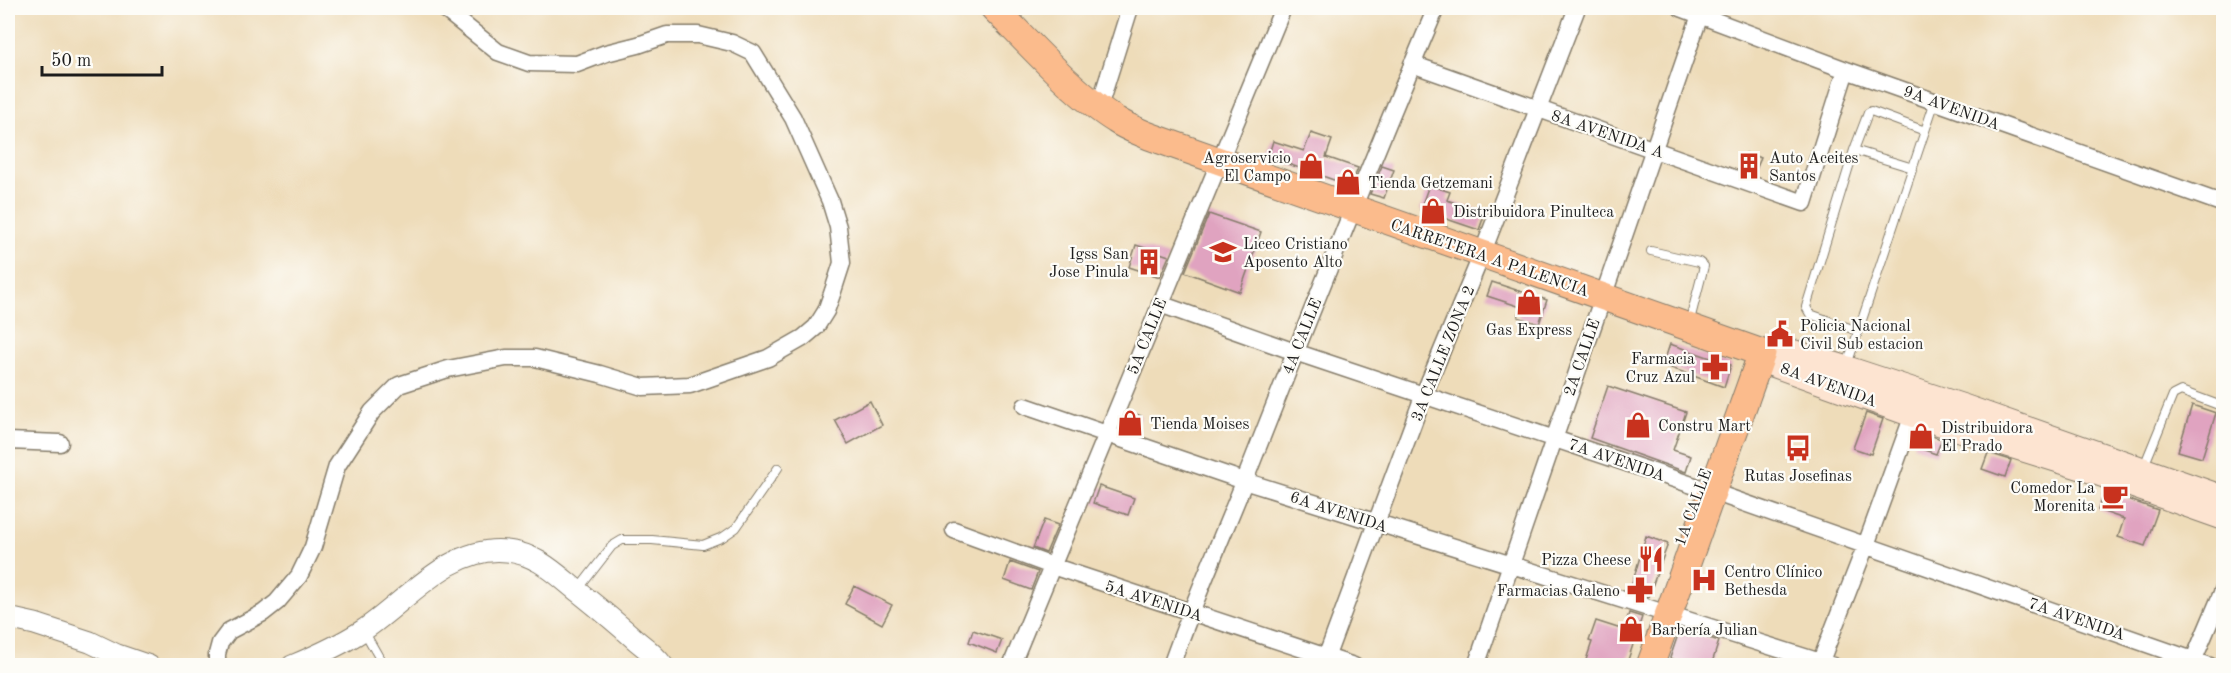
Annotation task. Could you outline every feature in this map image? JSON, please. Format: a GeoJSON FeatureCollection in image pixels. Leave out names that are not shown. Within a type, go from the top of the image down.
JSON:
{"type":"FeatureCollection","features":[{"type":"Feature","properties":{"kind":"main road","name":"CARRETERA A PALENCIA"},"geometry":{"type":"LineString","coordinates":[[994,8],[1098,107],[1116,120],[1149,136],[1756,350]]}},
{"type":"Feature","properties":{"kind":"main road","name":"8A AVENIDA"},"geometry":{"type":"LineString","coordinates":[[1756,350],[1780,348],[1846,368],[1965,407],[2223,500]]}},
{"type":"Feature","properties":{"kind":"main road","name":"8A AVENIDA"},"geometry":{"type":"LineString","coordinates":[[1756,350],[1774,365],[1913,415],[2083,468],[2223,500]]}},
{"type":"Feature","properties":{"kind":"main road","name":"1A CALLE"},"geometry":{"type":"LineString","coordinates":[[1636,666],[1661,612],[1756,350]]}},
{"type":"Feature","properties":{"kind":"main road","name":"1A CALLE"},"geometry":{"type":"LineString","coordinates":[[1650,666],[1661,612]]}},
{"type":"Feature","properties":{"kind":"street"},"geometry":{"type":"LineString","coordinates":[[217,666],[220,644],[229,631],[263,613],[277,602],[299,576],[313,547],[337,466],[372,412],[399,385],[448,369],[506,358],[535,358],[643,387],[690,385],[768,358],[803,338],[816,327],[833,291],[842,263],[838,227],[830,201],[794,117],[753,53],[732,43],[698,34],[668,35],[577,64],[529,63],[498,51],[443,8]]}},
{"type":"Feature","properties":{"kind":"street"},"geometry":{"type":"LineString","coordinates":[[1098,107],[1131,8]]}},
{"type":"Feature","properties":{"kind":"street","name":"5A CALLE"},"geometry":{"type":"LineString","coordinates":[[1011,666],[1283,8]]}},
{"type":"Feature","properties":{"kind":"street","name":"4A CALLE"},"geometry":{"type":"LineString","coordinates":[[1171,666],[1190,612],[1352,208],[1436,8]]}},
{"type":"Feature","properties":{"kind":"street","name":"3A CALLE ZONA 2"},"geometry":{"type":"LineString","coordinates":[[1324,661],[1424,394],[1482,254],[1577,8]]}},
{"type":"Feature","properties":{"kind":"street","name":"9A AVENIDA"},"geometry":{"type":"LineString","coordinates":[[1682,8],[1846,70],[2223,204]]}},
{"type":"Feature","properties":{"kind":"street","name":"2A CALLE"},"geometry":{"type":"LineString","coordinates":[[1476,666],[1700,15]]}},
{"type":"Feature","properties":{"kind":"street","name":"8A AVENIDA A"},"geometry":{"type":"LineString","coordinates":[[1412,64],[1803,203],[1806,202],[1846,70]]}},
{"type":"Feature","properties":{"kind":"street","name":"7A AVENIDA"},"geometry":{"type":"LineString","coordinates":[[1160,304],[1295,352],[1706,489],[2192,662],[2210,666]]}},
{"type":"Feature","properties":{"kind":"street","name":"6A AVENIDA"},"geometry":{"type":"LineString","coordinates":[[1025,406],[1244,481],[1824,664]]}},
{"type":"Feature","properties":{"kind":"street"},"geometry":{"type":"LineString","coordinates":[[1824,664],[1913,415]]}},
{"type":"Feature","properties":{"kind":"street"},"geometry":{"type":"LineString","coordinates":[[8,441],[60,444]]}},
{"type":"Feature","properties":{"kind":"street","name":"5A AVENIDA"},"geometry":{"type":"LineString","coordinates":[[954,530],[1324,661],[1354,666]]}},
{"type":"Feature","properties":{"kind":"street"},"geometry":{"type":"LineString","coordinates":[[292,666],[364,630],[424,582],[457,561],[482,552],[507,550],[544,563],[608,615],[663,666]]}},
{"type":"Feature","properties":{"kind":"street"},"geometry":{"type":"LineString","coordinates":[[2192,662],[2223,588]]}},
{"type":"Feature","properties":{"kind":"street"},"geometry":{"type":"LineString","coordinates":[[8,618],[35,624],[90,642],[117,655],[149,666]]}},
{"type":"Feature","properties":{"kind":"lane"},"geometry":{"type":"LineString","coordinates":[[1846,368],[1935,101]]}},
{"type":"Feature","properties":{"kind":"lane"},"geometry":{"type":"LineString","coordinates":[[1858,331],[1810,314],[1806,308],[1854,150],[1870,111],[1925,131]]}},
{"type":"Feature","properties":{"kind":"lane"},"geometry":{"type":"LineString","coordinates":[[1854,150],[1913,168]]}},
{"type":"Feature","properties":{"kind":"lane"},"geometry":{"type":"LineString","coordinates":[[1651,251],[1699,262],[1704,266],[1688,327]]}},
{"type":"Feature","properties":{"kind":"lane"},"geometry":{"type":"LineString","coordinates":[[2142,469],[2173,395],[2181,392],[2223,407]]}},
{"type":"Feature","properties":{"kind":"lane"},"geometry":{"type":"LineString","coordinates":[[577,591],[612,546],[622,540],[652,540],[703,545],[723,537],[736,528],[778,468]]}},
{"type":"Feature","properties":{"kind":"lane"},"geometry":{"type":"LineString","coordinates":[[364,630],[384,666]]}},
{"type":"Feature","properties":{"kind":"building"},"geometry":{"type":"Polygon","coordinates":[[[1311,133],[1332,140],[1326,157],[1358,168],[1351,186],[1268,157],[1273,141],[1304,151],[1311,133]]]}},
{"type":"Feature","properties":{"kind":"building","name":"Auto Aceites Santos"},"geometry":{"type":"Polygon","coordinates":[[[1746,153],[1761,158],[1754,174],[1740,169],[1746,153]]]}},
{"type":"Feature","properties":{"kind":"building"},"geometry":{"type":"Polygon","coordinates":[[[1382,166],[1394,170],[1384,198],[1370,194],[1382,166]]]}},
{"type":"Feature","properties":{"kind":"building"},"geometry":{"type":"Polygon","coordinates":[[[1429,185],[1450,192],[1447,200],[1485,213],[1479,230],[1420,210],[1429,185]]]}},
{"type":"Feature","properties":{"kind":"building","name":"Liceo Cristiano Aposento Alto"},"geometry":{"type":"Polygon","coordinates":[[[1209,214],[1261,232],[1240,292],[1185,272],[1209,214]]]}},
{"type":"Feature","properties":{"kind":"building","name":"Igss San Jose Pinula"},"geometry":{"type":"Polygon","coordinates":[[[1136,245],[1169,256],[1160,277],[1129,267],[1136,245]]]}},
{"type":"Feature","properties":{"kind":"building"},"geometry":{"type":"Polygon","coordinates":[[[1492,282],[1547,300],[1539,324],[1518,317],[1521,307],[1487,296],[1492,282]]]}},
{"type":"Feature","properties":{"kind":"building"},"geometry":{"type":"Polygon","coordinates":[[[1670,344],[1731,365],[1724,387],[1663,365],[1670,344]]]}},
{"type":"Feature","properties":{"kind":"building","name":"Constru Mart"},"geometry":{"type":"Polygon","coordinates":[[[1608,386],[1686,412],[1673,450],[1691,456],[1686,472],[1590,438],[1608,386]]]}},
{"type":"Feature","properties":{"kind":"building"},"geometry":{"type":"Polygon","coordinates":[[[870,401],[882,425],[848,444],[835,420],[870,401]]]}},
{"type":"Feature","properties":{"kind":"building"},"geometry":{"type":"Polygon","coordinates":[[[2192,405],[2216,413],[2202,458],[2178,451],[2192,405]]]}},
{"type":"Feature","properties":{"kind":"building","name":"Tienda Moises"},"geometry":{"type":"Polygon","coordinates":[[[1128,411],[1141,416],[1135,432],[1121,428],[1128,411]]]}},
{"type":"Feature","properties":{"kind":"building"},"geometry":{"type":"Polygon","coordinates":[[[1866,413],[1883,419],[1871,454],[1853,448],[1866,413]]]}},
{"type":"Feature","properties":{"kind":"building"},"geometry":{"type":"Polygon","coordinates":[[[1918,432],[1942,439],[1936,454],[1913,446],[1918,432]]]}},
{"type":"Feature","properties":{"kind":"building"},"geometry":{"type":"Polygon","coordinates":[[[1988,453],[2011,460],[2005,477],[1982,469],[1988,453]]]}},
{"type":"Feature","properties":{"kind":"building"},"geometry":{"type":"Polygon","coordinates":[[[1099,486],[1134,498],[1128,515],[1093,503],[1099,486]]]}},
{"type":"Feature","properties":{"kind":"building"},"geometry":{"type":"Polygon","coordinates":[[[2104,491],[2158,510],[2145,546],[2118,537],[2124,519],[2098,510],[2104,491]]]}},
{"type":"Feature","properties":{"kind":"building"},"geometry":{"type":"Polygon","coordinates":[[[1044,520],[1058,525],[1046,553],[1033,548],[1044,520]]]}},
{"type":"Feature","properties":{"kind":"building"},"geometry":{"type":"Polygon","coordinates":[[[1646,536],[1668,544],[1648,597],[1630,591],[1646,536]]]}},
{"type":"Feature","properties":{"kind":"building"},"geometry":{"type":"Polygon","coordinates":[[[1010,562],[1038,572],[1031,590],[1004,580],[1010,562]]]}},
{"type":"Feature","properties":{"kind":"building"},"geometry":{"type":"Polygon","coordinates":[[[854,586],[892,605],[882,624],[845,604],[854,586]]]}},
{"type":"Feature","properties":{"kind":"building"},"geometry":{"type":"Polygon","coordinates":[[[1629,613],[1642,617],[1626,666],[1584,666],[1596,621],[1624,630],[1629,613]]]}},
{"type":"Feature","properties":{"kind":"building"},"geometry":{"type":"Polygon","coordinates":[[[1680,629],[1719,641],[1711,666],[1691,666],[1670,658],[1680,629]]]}},
{"type":"Feature","properties":{"kind":"building"},"geometry":{"type":"Polygon","coordinates":[[[973,630],[1002,640],[997,653],[969,642],[973,630]]]}},
{"type":"Feature","properties":{"kind":"place","name":"Agroservicio El Campo"},"geometry":{"type":"Point","coordinates":[1311,166]}},
{"type":"Feature","properties":{"kind":"place","name":"Auto Aceites Santos"},"geometry":{"type":"Point","coordinates":[1749,166]}},
{"type":"Feature","properties":{"kind":"place","name":"Tienda Getzemani"},"geometry":{"type":"Point","coordinates":[1348,182]}},
{"type":"Feature","properties":{"kind":"place","name":"Distribuidora Pinulteca"},"geometry":{"type":"Point","coordinates":[1433,211]}},
{"type":"Feature","properties":{"kind":"place","name":"Liceo Cristiano Aposento Alto"},"geometry":{"type":"Point","coordinates":[1223,252]}},
{"type":"Feature","properties":{"kind":"place","name":"Igss San Jose Pinula"},"geometry":{"type":"Point","coordinates":[1149,262]}},
{"type":"Feature","properties":{"kind":"place","name":"Gas Express"},"geometry":{"type":"Point","coordinates":[1529,302]}},
{"type":"Feature","properties":{"kind":"place","name":"Policia Nacional Civil Sub estacion"},"geometry":{"type":"Point","coordinates":[1780,334]}},
{"type":"Feature","properties":{"kind":"place","name":"Farmacia Cruz Azul"},"geometry":{"type":"Point","coordinates":[1715,367]}},
{"type":"Feature","properties":{"kind":"place","name":"Tienda Moises"},"geometry":{"type":"Point","coordinates":[1130,423]}},
{"type":"Feature","properties":{"kind":"place","name":"Constru Mart"},"geometry":{"type":"Point","coordinates":[1638,425]}},
{"type":"Feature","properties":{"kind":"place","name":"Distribuidora El Prado"},"geometry":{"type":"Point","coordinates":[1921,436]}},
{"type":"Feature","properties":{"kind":"place","name":"Rutas Josefinas"},"geometry":{"type":"Point","coordinates":[1798,448]}},
{"type":"Feature","properties":{"kind":"place","name":"Comedor La Morenita"},"geometry":{"type":"Point","coordinates":[2115,496]}},
{"type":"Feature","properties":{"kind":"place","name":"Pizza Cheese"},"geometry":{"type":"Point","coordinates":[1651,559]}},
{"type":"Feature","properties":{"kind":"place","name":"Centro Clínico Bethesda"},"geometry":{"type":"Point","coordinates":[1704,580]}},
{"type":"Feature","properties":{"kind":"place","name":"Farmacias Galeno"},"geometry":{"type":"Point","coordinates":[1640,590]}},
{"type":"Feature","properties":{"kind":"place","name":"Barbería Julian"},"geometry":{"type":"Point","coordinates":[1631,629]}}]}
